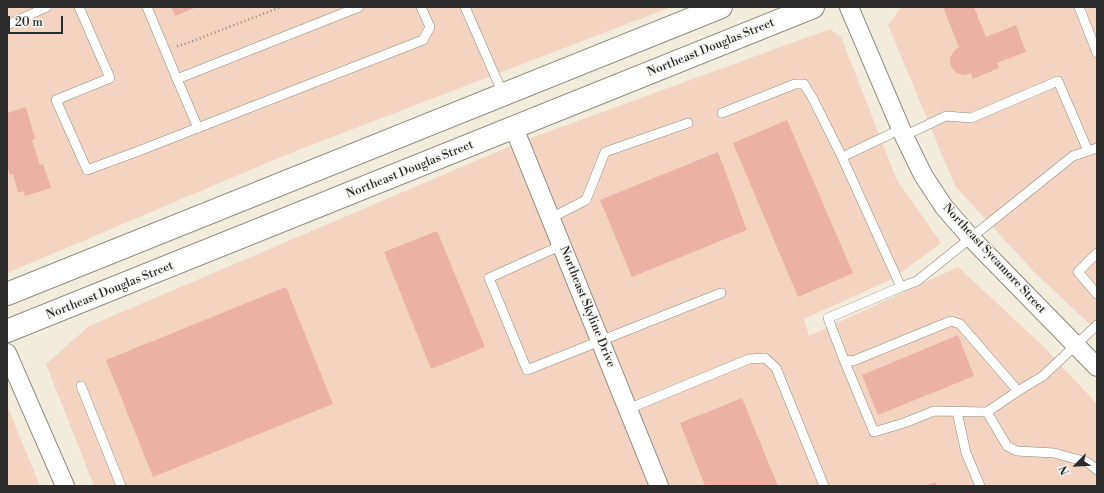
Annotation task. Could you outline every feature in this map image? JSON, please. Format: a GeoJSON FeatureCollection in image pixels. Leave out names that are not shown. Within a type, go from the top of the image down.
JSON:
{"type":"FeatureCollection","features":[{"type":"Feature","properties":{"kind":"main road"},"geometry":{"type":"LineString","coordinates":[[7,294],[721,7]]}},
{"type":"Feature","properties":{"kind":"main road","name":"Northeast Douglas Street"},"geometry":{"type":"LineString","coordinates":[[7,331],[813,7]]}},
{"type":"Feature","properties":{"kind":"main road"},"geometry":{"type":"LineString","coordinates":[[514,128],[512,110],[516,97],[536,81]]}},
{"type":"Feature","properties":{"kind":"street","name":"Northeast Sycamore Street"},"geometry":{"type":"LineString","coordinates":[[849,7],[903,133],[923,175],[944,207],[971,238],[1097,367]]}},
{"type":"Feature","properties":{"kind":"street","name":"Northeast Skyline Drive"},"geometry":{"type":"LineString","coordinates":[[514,128],[659,486]]}},
{"type":"Feature","properties":{"kind":"street"},"geometry":{"type":"LineString","coordinates":[[7,353],[64,486]]}},
{"type":"Feature","properties":{"kind":"lane"},"geometry":{"type":"LineString","coordinates":[[7,25],[48,7]]}},
{"type":"Feature","properties":{"kind":"lane"},"geometry":{"type":"LineString","coordinates":[[79,7],[110,78],[56,100],[86,170],[423,40],[430,27],[421,7]]}},
{"type":"Feature","properties":{"kind":"lane"},"geometry":{"type":"LineString","coordinates":[[147,7],[198,128]]}},
{"type":"Feature","properties":{"kind":"lane"},"geometry":{"type":"LineString","coordinates":[[177,79],[359,7]]}},
{"type":"Feature","properties":{"kind":"lane"},"geometry":{"type":"LineString","coordinates":[[465,7],[502,94]]}},
{"type":"Feature","properties":{"kind":"lane"},"geometry":{"type":"LineString","coordinates":[[1079,7],[1097,53]]}},
{"type":"Feature","properties":{"kind":"lane"},"geometry":{"type":"LineString","coordinates":[[842,156],[946,116],[970,118],[1058,81],[1088,151]]}},
{"type":"Feature","properties":{"kind":"lane"},"geometry":{"type":"LineString","coordinates":[[722,113],[795,84],[804,84],[842,156],[901,287]]}},
{"type":"Feature","properties":{"kind":"lane"},"geometry":{"type":"LineString","coordinates":[[551,218],[586,200],[605,152],[688,123]]}},
{"type":"Feature","properties":{"kind":"lane"},"geometry":{"type":"LineString","coordinates":[[1097,148],[1073,156],[917,281],[828,318],[874,432],[904,423],[934,411],[987,412],[1043,376],[1097,325]]}},
{"type":"Feature","properties":{"kind":"lane"},"geometry":{"type":"LineString","coordinates":[[562,245],[489,278],[527,370],[721,293]]}},
{"type":"Feature","properties":{"kind":"lane"},"geometry":{"type":"LineString","coordinates":[[1097,253],[1078,272],[1097,294]]}},
{"type":"Feature","properties":{"kind":"lane"},"geometry":{"type":"LineString","coordinates":[[844,360],[854,361],[951,321],[960,324],[1018,391]]}},
{"type":"Feature","properties":{"kind":"lane"},"geometry":{"type":"LineString","coordinates":[[628,409],[748,359],[765,358],[776,368],[824,486]]}},
{"type":"Feature","properties":{"kind":"lane"},"geometry":{"type":"LineString","coordinates":[[80,386],[121,486]]}},
{"type":"Feature","properties":{"kind":"lane"},"geometry":{"type":"LineString","coordinates":[[957,412],[966,453],[980,486]]}},
{"type":"Feature","properties":{"kind":"lane"},"geometry":{"type":"LineString","coordinates":[[987,412],[1007,446],[1017,451],[1054,453],[1087,462],[1097,470]]}},
{"type":"Feature","properties":{"kind":"path"},"geometry":{"type":"LineString","coordinates":[[163,46],[185,44],[281,7]]}},
{"type":"Feature","properties":{"kind":"shaded area"},"geometry":{"type":"Polygon","coordinates":[[[7,7],[671,7],[288,154],[7,273],[7,7]]]}},
{"type":"Feature","properties":{"kind":"shaded area"},"geometry":{"type":"Polygon","coordinates":[[[901,7],[1097,7],[1097,331],[1036,274],[955,186],[888,25],[901,7]]]}},
{"type":"Feature","properties":{"kind":"shaded area"},"geometry":{"type":"Polygon","coordinates":[[[830,29],[841,37],[897,180],[941,243],[892,279],[804,319],[809,336],[958,267],[1042,345],[1097,404],[1097,486],[94,486],[46,364],[89,326],[520,142],[830,29]]]}},
{"type":"Feature","properties":{"kind":"shaded area"},"geometry":{"type":"Polygon","coordinates":[[[8,408],[40,486],[7,486],[8,408]]]}},
{"type":"Feature","properties":{"kind":"building"},"geometry":{"type":"Polygon","coordinates":[[[171,7],[197,7],[175,16],[171,7]]]}},
{"type":"Feature","properties":{"kind":"building"},"geometry":{"type":"Polygon","coordinates":[[[943,7],[974,7],[986,37],[1016,25],[1026,52],[997,63],[999,68],[973,79],[971,74],[964,75],[957,73],[952,68],[950,58],[953,52],[959,47],[943,7]]]}},
{"type":"Feature","properties":{"kind":"building"},"geometry":{"type":"Polygon","coordinates":[[[26,107],[35,139],[32,140],[40,165],[43,164],[51,188],[25,196],[24,191],[18,193],[13,174],[10,175],[7,166],[7,113],[26,107]]]}},
{"type":"Feature","properties":{"kind":"building"},"geometry":{"type":"Polygon","coordinates":[[[787,120],[853,273],[798,297],[733,143],[787,120]]]}},
{"type":"Feature","properties":{"kind":"building"},"geometry":{"type":"Polygon","coordinates":[[[718,152],[747,230],[632,277],[600,200],[718,152]]]}},
{"type":"Feature","properties":{"kind":"building"},"geometry":{"type":"Polygon","coordinates":[[[437,231],[485,347],[431,369],[384,252],[437,231]]]}},
{"type":"Feature","properties":{"kind":"building"},"geometry":{"type":"Polygon","coordinates":[[[286,287],[333,404],[153,477],[106,360],[286,287]]]}},
{"type":"Feature","properties":{"kind":"building"},"geometry":{"type":"Polygon","coordinates":[[[958,335],[974,376],[878,415],[862,375],[958,335]]]}},
{"type":"Feature","properties":{"kind":"building"},"geometry":{"type":"Polygon","coordinates":[[[742,398],[778,486],[705,486],[680,423],[742,398]]]}},
{"type":"Feature","properties":{"kind":"building"},"geometry":{"type":"Polygon","coordinates":[[[935,482],[937,486],[925,486],[935,482]]]}}]}
